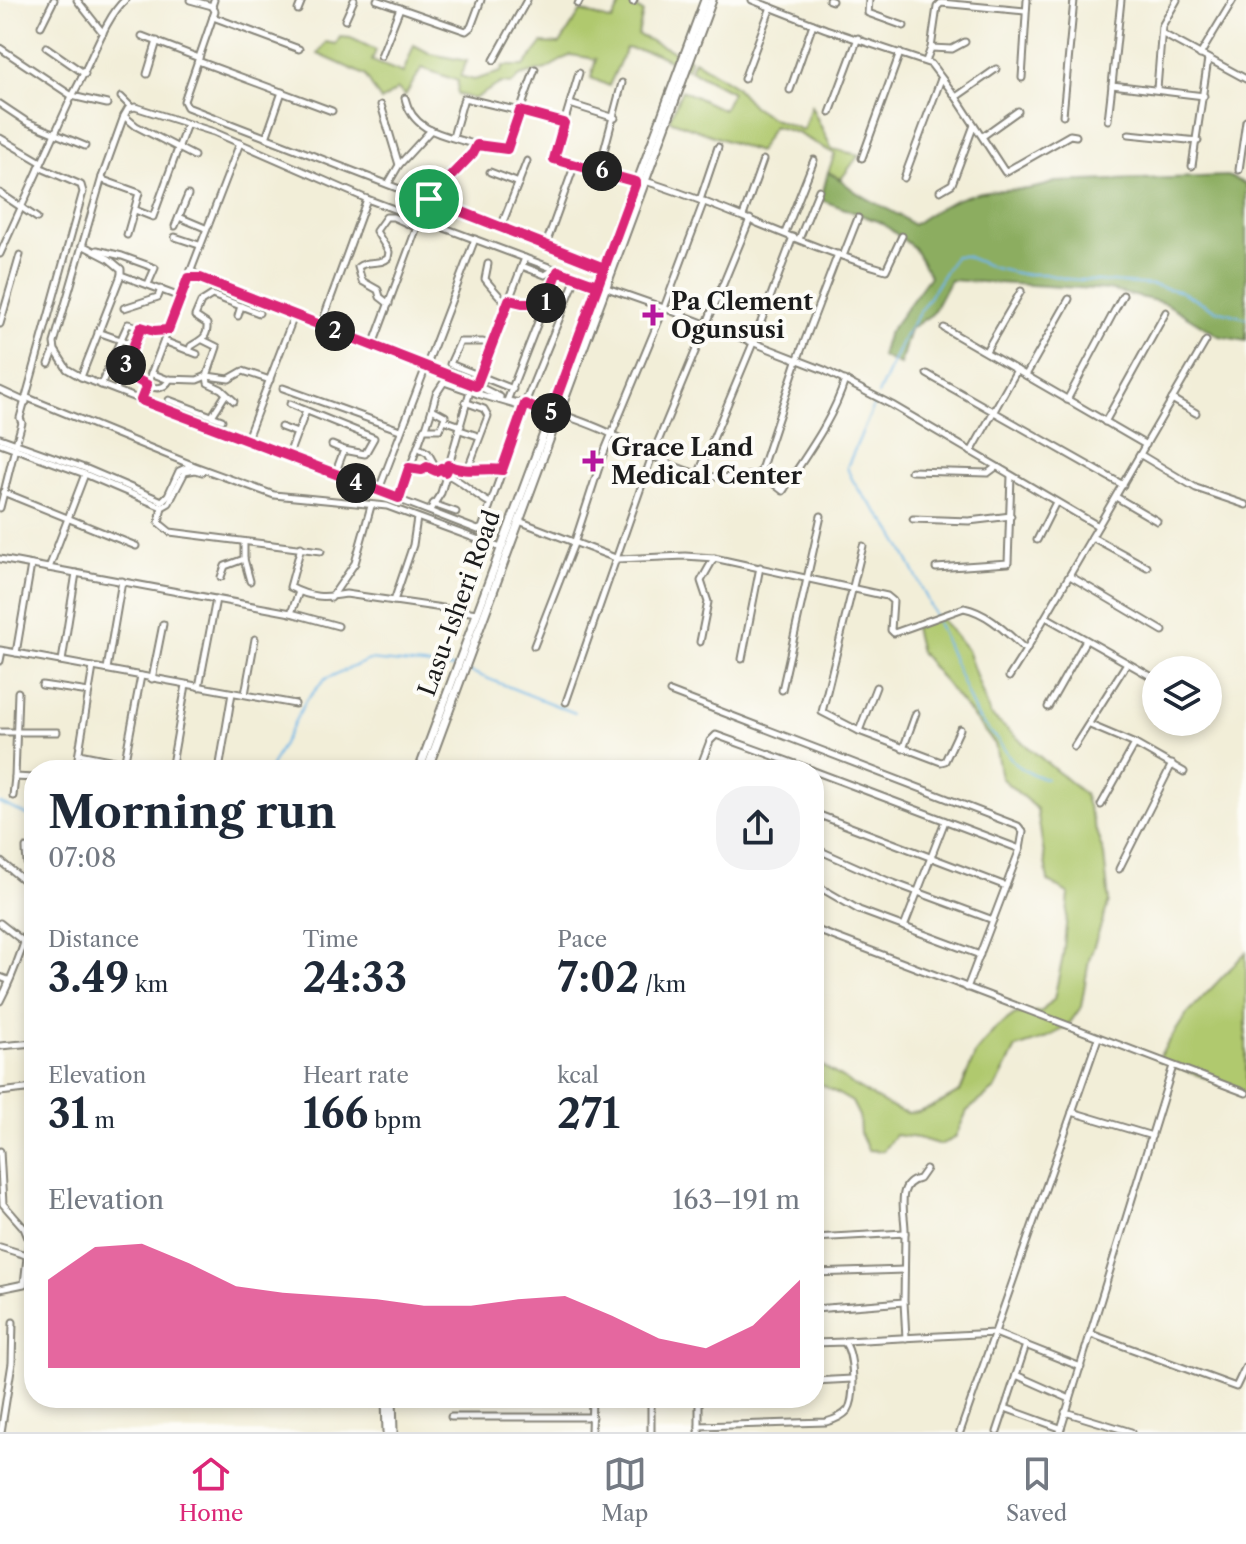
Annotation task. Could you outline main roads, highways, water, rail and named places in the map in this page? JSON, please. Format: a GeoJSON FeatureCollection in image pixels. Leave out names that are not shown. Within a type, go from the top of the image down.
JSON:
{"type":"FeatureCollection","features":[{"type":"Feature","properties":{"kind":"main road","name":"Lasu-Isheri Road"},"geometry":{"type":"LineString","coordinates":[[600,286],[604,268],[640,182],[705,0]]}},
{"type":"Feature","properties":{"kind":"main road","name":"Lasu-Isheri Road"},"geometry":{"type":"LineString","coordinates":[[423,760],[519,521],[600,286],[712,0]]}},
{"type":"Feature","properties":{"kind":"main road","name":"Lasu-Isheri Road"},"geometry":{"type":"LineString","coordinates":[[431,760],[477,613],[554,414]]}},
{"type":"Feature","properties":{"kind":"main road"},"geometry":{"type":"LineString","coordinates":[[387,1408],[390,1432]]}},
{"type":"Feature","properties":{"kind":"main road"},"geometry":{"type":"LineString","coordinates":[[390,1432],[391,1408]]}},
{"type":"Feature","properties":{"kind":"waterway"},"geometry":{"type":"LineString","coordinates":[[878,395],[904,337],[955,256],[965,256],[994,268],[1021,274],[1153,285],[1182,292],[1216,310],[1246,318]]}},
{"type":"Feature","properties":{"kind":"waterway"},"geometry":{"type":"LineString","coordinates":[[876,401],[847,467],[851,476],[888,525],[905,555],[976,715],[1015,764],[1047,779]]}},
{"type":"Feature","properties":{"kind":"waterway"},"geometry":{"type":"LineString","coordinates":[[274,760],[305,702],[325,679],[369,660],[456,668]]}},
{"type":"Feature","properties":{"kind":"waterway"},"geometry":{"type":"LineString","coordinates":[[466,670],[575,713]]}},
{"type":"Feature","properties":{"kind":"waterway"},"geometry":{"type":"LineString","coordinates":[[0,803],[24,814]]}},
{"type":"Feature","properties":{"kind":"place","name":"Pa Clement Ogunsusi"},"geometry":{"type":"Point","coordinates":[653,315]}},
{"type":"Feature","properties":{"kind":"place","name":"Grace Land Medical Center"},"geometry":{"type":"Point","coordinates":[593,461]}}]}
